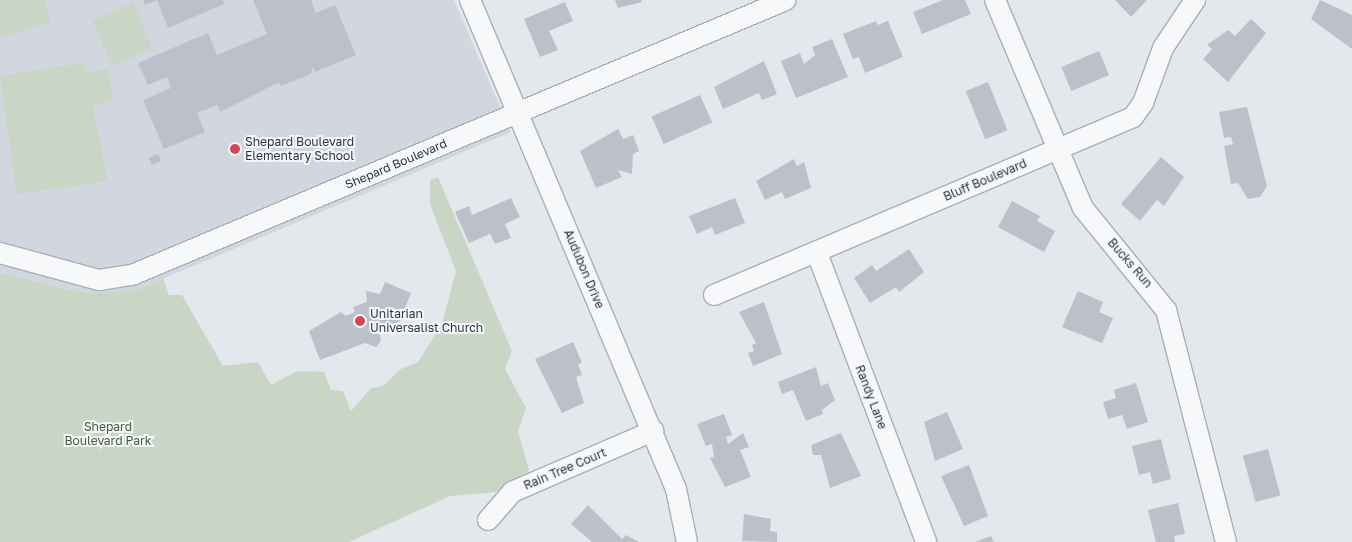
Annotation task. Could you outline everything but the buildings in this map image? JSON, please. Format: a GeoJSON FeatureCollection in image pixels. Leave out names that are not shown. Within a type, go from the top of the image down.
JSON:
{"type":"FeatureCollection","features":[{"type":"Feature","properties":{"kind":"street","name":"Audubon Drive"},"geometry":{"type":"LineString","coordinates":[[470,0],[653,431],[676,489],[687,542]]}},
{"type":"Feature","properties":{"kind":"street","name":"Shepard Boulevard"},"geometry":{"type":"LineString","coordinates":[[0,253],[100,280],[132,275],[786,0]]}},
{"type":"Feature","properties":{"kind":"street","name":"Bucks Run"},"geometry":{"type":"LineString","coordinates":[[995,0],[1056,150],[1083,208],[1166,310],[1226,542]]}},
{"type":"Feature","properties":{"kind":"street","name":"Bluff Boulevard"},"geometry":{"type":"LineString","coordinates":[[714,295],[817,253],[1056,150],[1138,111],[1163,48],[1195,0]]}},
{"type":"Feature","properties":{"kind":"street","name":"Randy Lane"},"geometry":{"type":"LineString","coordinates":[[817,253],[926,542]]}},
{"type":"Feature","properties":{"kind":"street","name":"Rain Tree Court"},"geometry":{"type":"LineString","coordinates":[[488,520],[512,492],[653,431]]}},
{"type":"Feature","properties":{"kind":"shaded area","name":"Shepard Boulevard Elementary School"},"geometry":{"type":"Polygon","coordinates":[[[0,0],[454,0],[511,132],[134,291],[83,293],[0,273],[0,0]]]}},
{"type":"Feature","properties":{"kind":"green space"},"geometry":{"type":"Polygon","coordinates":[[[0,0],[44,0],[51,22],[0,37],[0,0]]]}},
{"type":"Feature","properties":{"kind":"green space"},"geometry":{"type":"Polygon","coordinates":[[[133,3],[153,49],[112,66],[92,20],[133,3]]]}},
{"type":"Feature","properties":{"kind":"green space"},"geometry":{"type":"Polygon","coordinates":[[[83,63],[86,73],[107,69],[114,99],[93,106],[108,181],[17,194],[0,76],[83,63]]]}},
{"type":"Feature","properties":{"kind":"green space","name":"Shepard Boulevard Park"},"geometry":{"type":"Polygon","coordinates":[[[438,177],[512,351],[505,369],[526,408],[518,431],[529,471],[496,492],[450,496],[349,542],[0,542],[0,273],[83,293],[134,291],[163,279],[169,295],[182,295],[223,366],[258,362],[271,385],[297,371],[324,372],[331,390],[343,391],[351,411],[371,388],[383,386],[401,369],[418,362],[442,324],[456,271],[430,204],[430,180],[438,177]]]}},
{"type":"Feature","properties":{"kind":"place","name":"Shepard Boulevard Elementary School"},"geometry":{"type":"Point","coordinates":[235,149]}},
{"type":"Feature","properties":{"kind":"place","name":"Unitarian Universalist Church"},"geometry":{"type":"Point","coordinates":[360,321]}}]}
